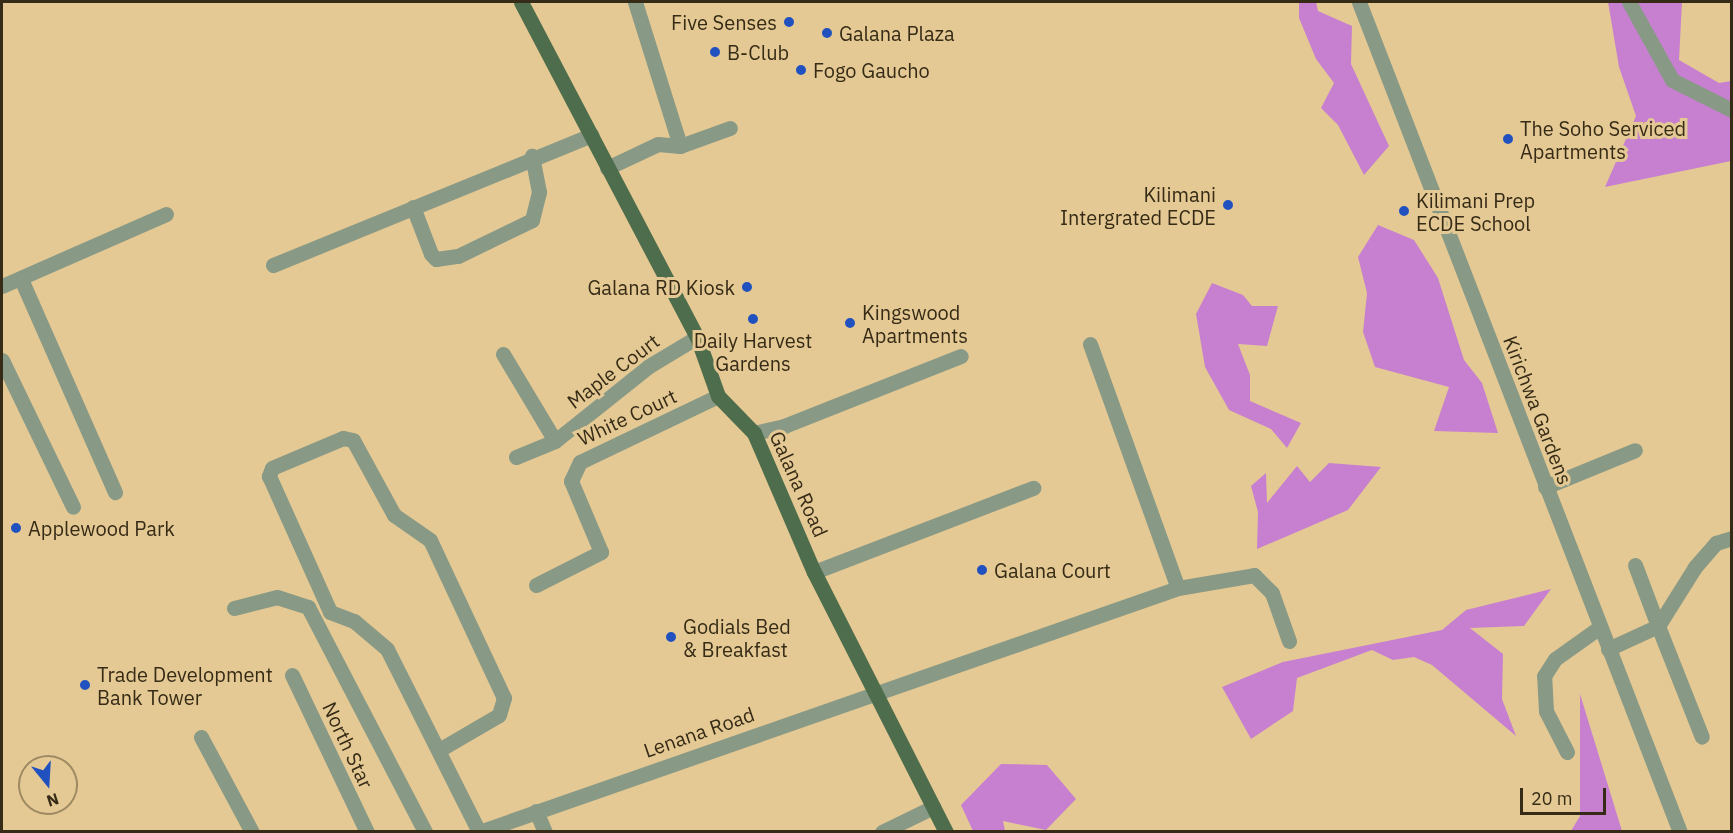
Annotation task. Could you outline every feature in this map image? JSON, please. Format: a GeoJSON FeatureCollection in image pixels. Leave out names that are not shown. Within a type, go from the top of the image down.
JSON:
{"type":"FeatureCollection","features":[{"type":"Feature","properties":{"kind":"main road","name":"Galana Road"},"geometry":{"type":"LineString","coordinates":[[521,2],[697,337],[718,396],[754,433],[814,572],[946,831]]}},
{"type":"Feature","properties":{"kind":"street"},"geometry":{"type":"LineString","coordinates":[[635,2],[680,146]]}},
{"type":"Feature","properties":{"kind":"street","name":"Kirichwa Gardens"},"geometry":{"type":"LineString","coordinates":[[1359,2],[1680,831]]}},
{"type":"Feature","properties":{"kind":"street"},"geometry":{"type":"LineString","coordinates":[[1629,2],[1672,80],[1731,110]]}},
{"type":"Feature","properties":{"kind":"street"},"geometry":{"type":"LineString","coordinates":[[607,168],[658,144],[680,146],[730,128]]}},
{"type":"Feature","properties":{"kind":"street"},"geometry":{"type":"LineString","coordinates":[[273,265],[532,156],[591,135]]}},
{"type":"Feature","properties":{"kind":"street"},"geometry":{"type":"LineString","coordinates":[[413,207],[431,254],[436,259],[458,256],[532,220],[539,192],[532,156]]}},
{"type":"Feature","properties":{"kind":"street"},"geometry":{"type":"LineString","coordinates":[[2,286],[166,214]]}},
{"type":"Feature","properties":{"kind":"street"},"geometry":{"type":"LineString","coordinates":[[21,279],[115,492]]}},
{"type":"Feature","properties":{"kind":"street","name":"Maple Court"},"geometry":{"type":"LineString","coordinates":[[516,457],[555,441],[649,366],[697,337]]}},
{"type":"Feature","properties":{"kind":"street"},"geometry":{"type":"LineString","coordinates":[[1090,344],[1178,588]]}},
{"type":"Feature","properties":{"kind":"street"},"geometry":{"type":"LineString","coordinates":[[503,354],[555,441]]}},
{"type":"Feature","properties":{"kind":"street"},"geometry":{"type":"LineString","coordinates":[[754,433],[784,426],[961,356]]}},
{"type":"Feature","properties":{"kind":"street"},"geometry":{"type":"LineString","coordinates":[[2,360],[73,507]]}},
{"type":"Feature","properties":{"kind":"street","name":"White Court"},"geometry":{"type":"LineString","coordinates":[[536,585],[601,552],[571,481],[580,462],[718,396]]}},
{"type":"Feature","properties":{"kind":"street"},"geometry":{"type":"LineString","coordinates":[[439,750],[499,715],[504,698],[430,540],[394,515],[353,440],[343,438],[272,468],[269,476],[330,612],[354,621],[387,649],[479,831]]}},
{"type":"Feature","properties":{"kind":"street"},"geometry":{"type":"LineString","coordinates":[[1545,487],[1635,450]]}},
{"type":"Feature","properties":{"kind":"street"},"geometry":{"type":"LineString","coordinates":[[814,572],[1033,488]]}},
{"type":"Feature","properties":{"kind":"street"},"geometry":{"type":"LineString","coordinates":[[1608,650],[1658,626],[1695,567],[1716,543],[1731,538]]}},
{"type":"Feature","properties":{"kind":"street"},"geometry":{"type":"LineString","coordinates":[[1635,565],[1702,737]]}},
{"type":"Feature","properties":{"kind":"street","name":"Lenana Road"},"geometry":{"type":"LineString","coordinates":[[479,831],[1178,588],[1254,575],[1272,593],[1289,640]]}},
{"type":"Feature","properties":{"kind":"street"},"geometry":{"type":"LineString","coordinates":[[234,608],[277,597],[308,607],[425,831]]}},
{"type":"Feature","properties":{"kind":"street"},"geometry":{"type":"LineString","coordinates":[[1567,752],[1546,711],[1544,676],[1555,659],[1600,627]]}},
{"type":"Feature","properties":{"kind":"street","name":"North Star"},"geometry":{"type":"LineString","coordinates":[[291,675],[367,831]]}},
{"type":"Feature","properties":{"kind":"street"},"geometry":{"type":"LineString","coordinates":[[201,737],[252,831]]}},
{"type":"Feature","properties":{"kind":"street"},"geometry":{"type":"LineString","coordinates":[[882,831],[933,807]]}},
{"type":"Feature","properties":{"kind":"street"},"geometry":{"type":"LineString","coordinates":[[536,811],[545,831]]}},
{"type":"Feature","properties":{"kind":"shaded area"},"geometry":{"type":"Polygon","coordinates":[[[1299,2],[1316,2],[1318,11],[1352,26],[1351,64],[1389,146],[1364,175],[1338,125],[1321,108],[1334,83],[1316,59],[1299,18],[1299,2]]]}},
{"type":"Feature","properties":{"kind":"shaded area"},"geometry":{"type":"Polygon","coordinates":[[[1608,2],[1682,2],[1679,60],[1719,83],[1731,81],[1731,161],[1605,187],[1636,116],[1619,67],[1608,2]]]}},
{"type":"Feature","properties":{"kind":"shaded area"},"geometry":{"type":"Polygon","coordinates":[[[1378,225],[1414,240],[1438,278],[1464,360],[1482,383],[1498,433],[1434,431],[1449,387],[1375,367],[1363,332],[1367,293],[1358,257],[1378,225]]]}},
{"type":"Feature","properties":{"kind":"shaded area"},"geometry":{"type":"Polygon","coordinates":[[[1212,283],[1243,295],[1252,306],[1278,306],[1267,346],[1238,344],[1250,375],[1250,401],[1301,423],[1287,448],[1271,429],[1229,410],[1205,367],[1196,314],[1212,283]]]}},
{"type":"Feature","properties":{"kind":"shaded area"},"geometry":{"type":"Polygon","coordinates":[[[1329,463],[1381,467],[1348,510],[1257,549],[1258,512],[1251,486],[1266,473],[1267,503],[1297,466],[1310,482],[1329,463]]]}},
{"type":"Feature","properties":{"kind":"shaded area"},"geometry":{"type":"Polygon","coordinates":[[[1551,589],[1524,626],[1470,628],[1503,654],[1502,699],[1516,736],[1432,665],[1414,657],[1393,660],[1372,650],[1297,678],[1293,711],[1251,739],[1222,687],[1283,662],[1442,630],[1466,610],[1551,589]]]}},
{"type":"Feature","properties":{"kind":"shaded area"},"geometry":{"type":"Polygon","coordinates":[[[1580,694],[1622,831],[1571,831],[1580,816],[1580,694]]]}},
{"type":"Feature","properties":{"kind":"shaded area"},"geometry":{"type":"Polygon","coordinates":[[[1001,764],[1047,765],[1076,799],[1046,830],[1003,821],[1005,831],[973,831],[961,805],[1001,764]]]}},
{"type":"Feature","properties":{"kind":"place","name":"Five Senses"},"geometry":{"type":"Point","coordinates":[789,22]}},
{"type":"Feature","properties":{"kind":"place","name":"Galana Plaza"},"geometry":{"type":"Point","coordinates":[827,33]}},
{"type":"Feature","properties":{"kind":"place","name":"B-Club"},"geometry":{"type":"Point","coordinates":[715,52]}},
{"type":"Feature","properties":{"kind":"place","name":"Fogo Gaucho"},"geometry":{"type":"Point","coordinates":[801,70]}},
{"type":"Feature","properties":{"kind":"place","name":"The Soho Serviced Apartments"},"geometry":{"type":"Point","coordinates":[1508,139]}},
{"type":"Feature","properties":{"kind":"place","name":"Kilimani Intergrated ECDE"},"geometry":{"type":"Point","coordinates":[1228,205]}},
{"type":"Feature","properties":{"kind":"place","name":"Kilimani Prep ECDE School"},"geometry":{"type":"Point","coordinates":[1404,211]}},
{"type":"Feature","properties":{"kind":"place","name":"Galana RD Kiosk"},"geometry":{"type":"Point","coordinates":[747,287]}},
{"type":"Feature","properties":{"kind":"place","name":"Daily Harvest Gardens"},"geometry":{"type":"Point","coordinates":[753,319]}},
{"type":"Feature","properties":{"kind":"place","name":"Kingswood Apartments"},"geometry":{"type":"Point","coordinates":[850,323]}},
{"type":"Feature","properties":{"kind":"place","name":"Applewood Park"},"geometry":{"type":"Point","coordinates":[16,528]}},
{"type":"Feature","properties":{"kind":"place","name":"Galana Court"},"geometry":{"type":"Point","coordinates":[982,570]}},
{"type":"Feature","properties":{"kind":"place","name":"Godials Bed & Breakfast"},"geometry":{"type":"Point","coordinates":[671,637]}},
{"type":"Feature","properties":{"kind":"place","name":"Trade Development Bank Tower"},"geometry":{"type":"Point","coordinates":[85,685]}}]}
